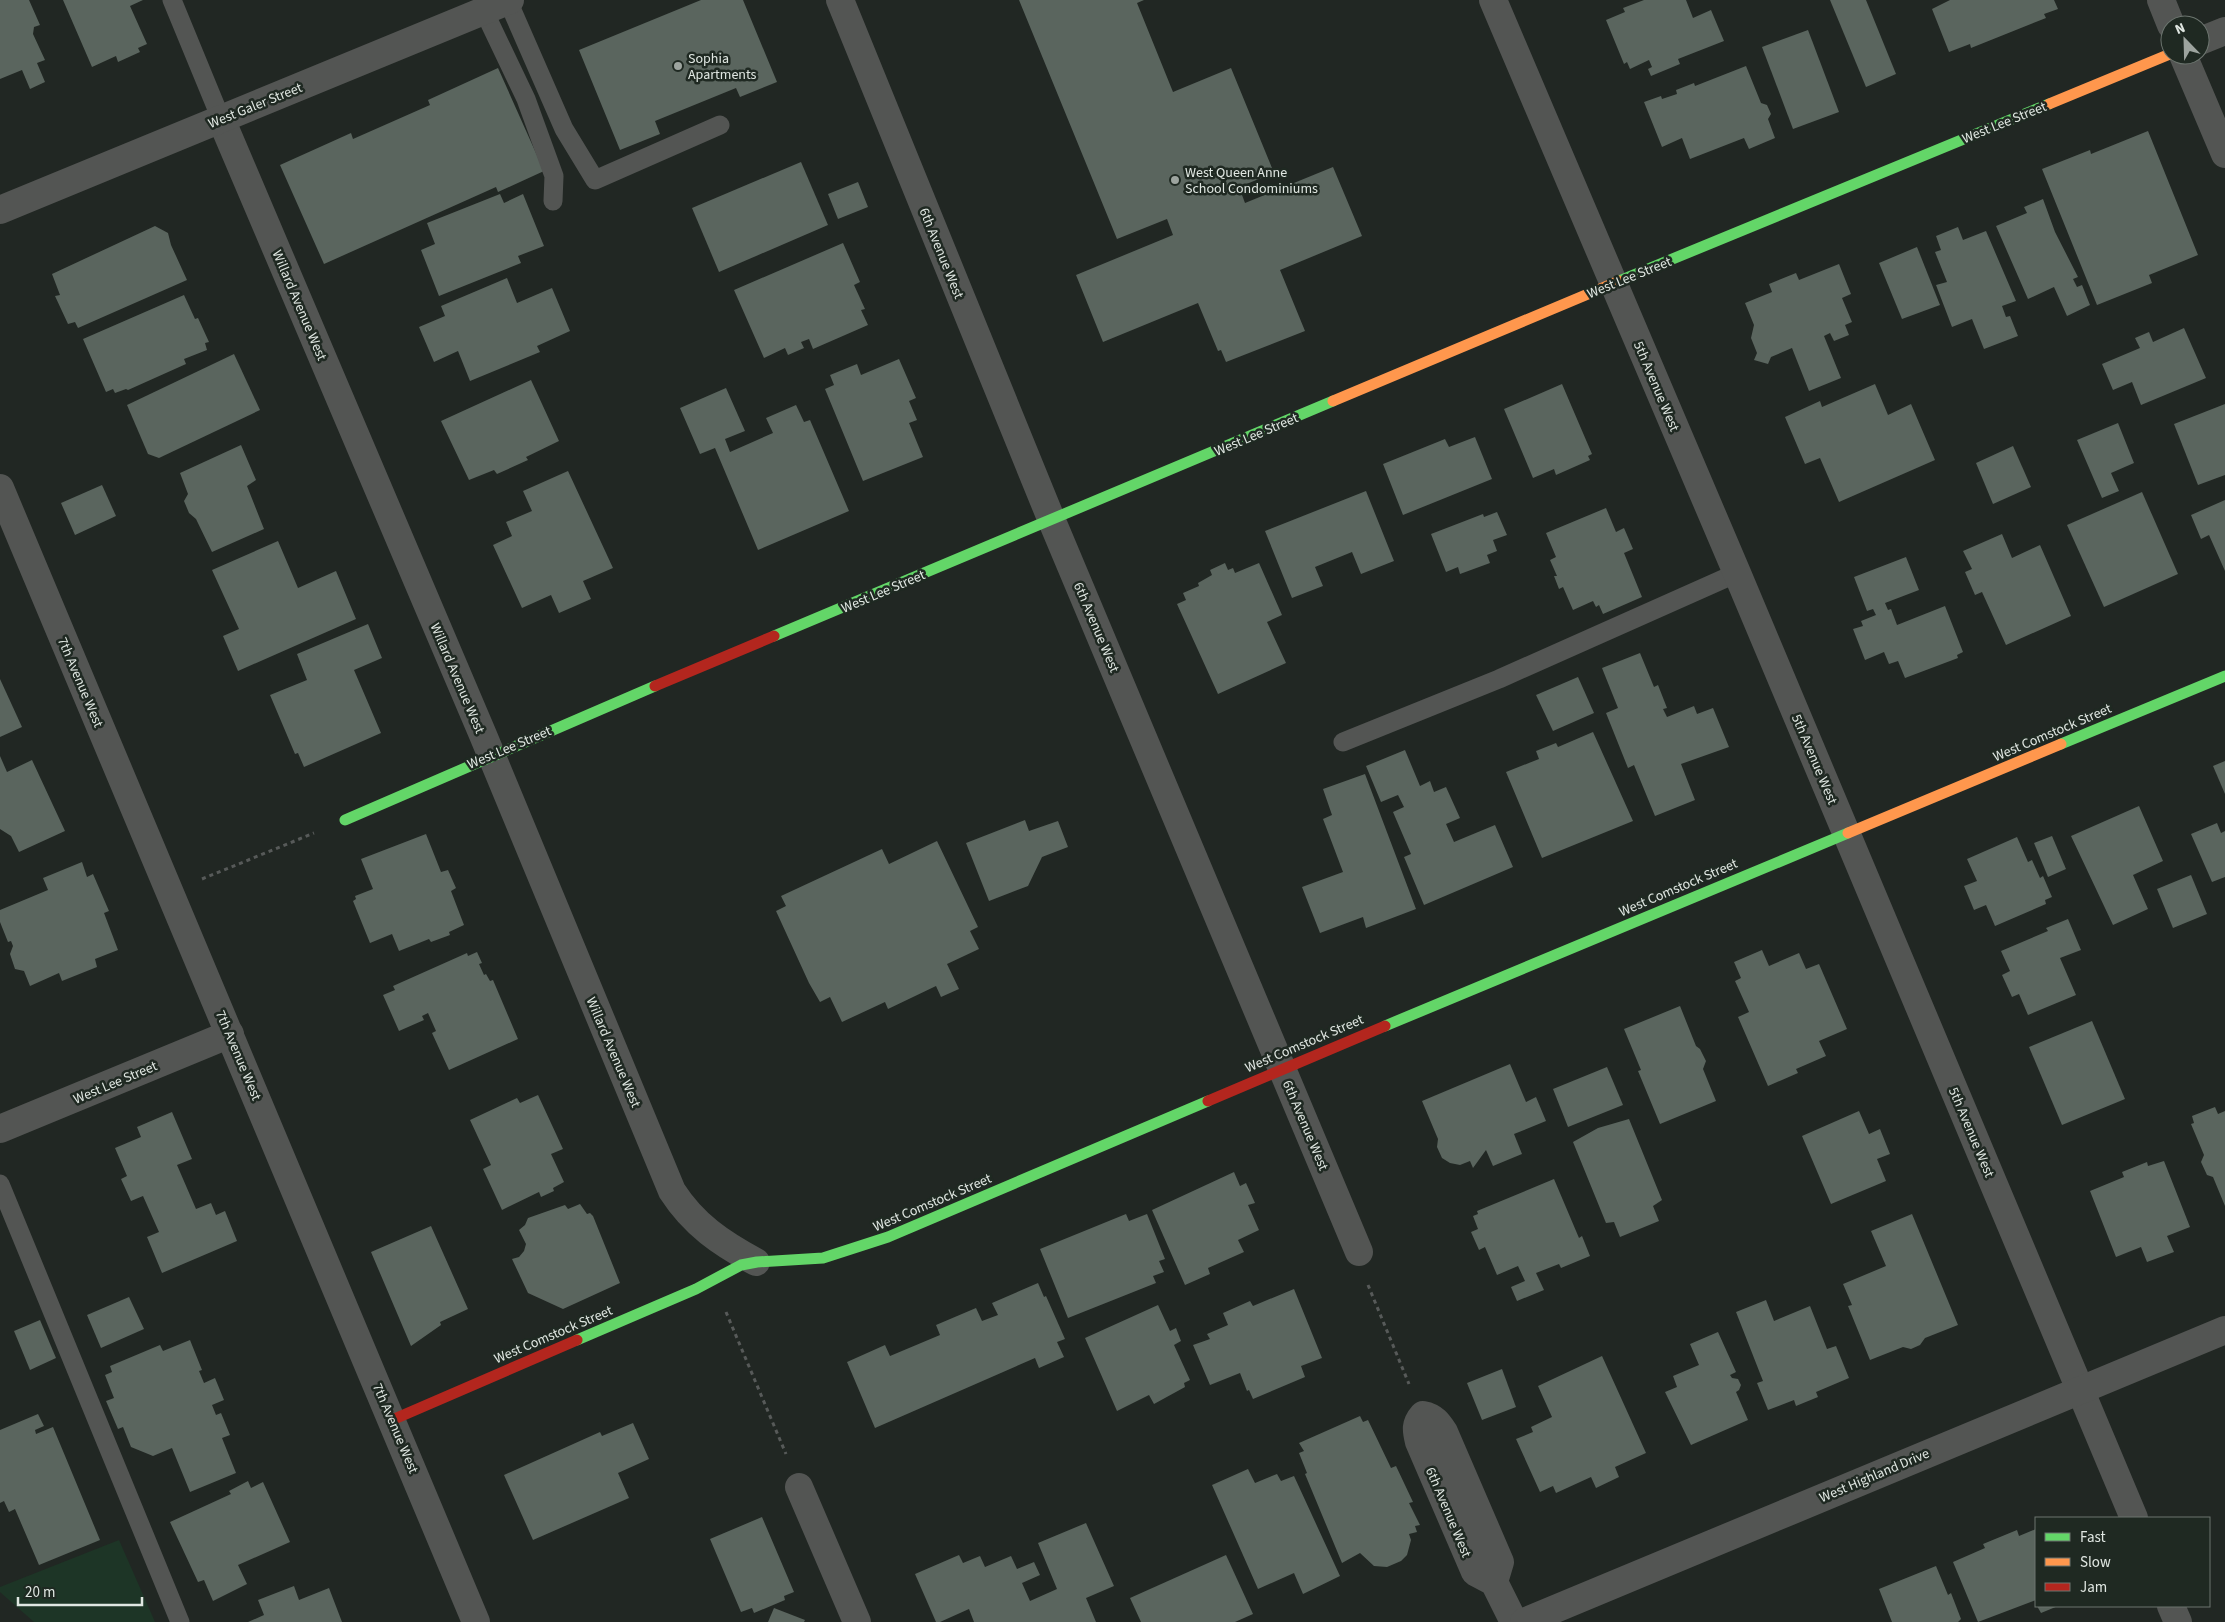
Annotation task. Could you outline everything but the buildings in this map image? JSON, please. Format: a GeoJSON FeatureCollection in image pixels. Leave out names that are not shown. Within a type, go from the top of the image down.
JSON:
{"type":"FeatureCollection","features":[{"type":"Feature","properties":{"kind":"street","name":"6th Avenue West"},"geometry":{"type":"LineString","coordinates":[[840,0],[1052,521],[1359,1252]]}},
{"type":"Feature","properties":{"kind":"street","name":"5th Avenue West"},"geometry":{"type":"LineString","coordinates":[[1493,0],[1847,833],[2134,1517]]}},
{"type":"Feature","properties":{"kind":"street"},"geometry":{"type":"LineString","coordinates":[[2161,0],[2167,15]]}},
{"type":"Feature","properties":{"kind":"street","name":"West Galer Street"},"geometry":{"type":"LineString","coordinates":[[0,210],[501,4]]}},
{"type":"Feature","properties":{"kind":"street"},"geometry":{"type":"LineString","coordinates":[[2210,37],[2225,31]]}},
{"type":"Feature","properties":{"kind":"street","name":"West Lee Street"},"geometry":{"type":"LineString","coordinates":[[345,820],[491,755],[1052,521],[1613,283],[2160,58]]}},
{"type":"Feature","properties":{"kind":"street"},"geometry":{"type":"LineString","coordinates":[[2187,65],[2225,154]]}},
{"type":"Feature","properties":{"kind":"street","name":"Willard Avenue West"},"geometry":{"type":"LineString","coordinates":[[221,118],[491,755],[672,1191],[687,1213],[728,1247],[756,1262]]}},
{"type":"Feature","properties":{"kind":"street","name":"7th Avenue West"},"geometry":{"type":"LineString","coordinates":[[0,488],[476,1622]]}},
{"type":"Feature","properties":{"kind":"street","name":"West Comstock Street"},"geometry":{"type":"LineString","coordinates":[[392,1420],[696,1289],[740,1266],[756,1262],[768,1263],[817,1259],[865,1246],[947,1213],[1282,1068],[2225,676]]}},
{"type":"Feature","properties":{"kind":"street","name":"West Lee Street"},"geometry":{"type":"LineString","coordinates":[[0,1129],[230,1034]]}},
{"type":"Feature","properties":{"kind":"street","name":"West Highland Drive"},"geometry":{"type":"LineString","coordinates":[[1524,1622],[2225,1330]]}},
{"type":"Feature","properties":{"kind":"street","name":"6th Avenue West"},"geometry":{"type":"LineString","coordinates":[[1423,1415],[1430,1416],[1435,1420],[1444,1432],[1500,1562],[1494,1582],[1475,1572],[1419,1442],[1416,1430],[1417,1422],[1423,1415]]}},
{"type":"Feature","properties":{"kind":"street"},"geometry":{"type":"LineString","coordinates":[[799,1487],[858,1622]]}},
{"type":"Feature","properties":{"kind":"street"},"geometry":{"type":"LineString","coordinates":[[1494,1582],[1514,1622]]}},
{"type":"Feature","properties":{"kind":"street"},"geometry":{"type":"LineString","coordinates":[[2172,1607],[2178,1622]]}},
{"type":"Feature","properties":{"kind":"lane"},"geometry":{"type":"LineString","coordinates":[[172,0],[221,118]]}},
{"type":"Feature","properties":{"kind":"lane"},"geometry":{"type":"LineString","coordinates":[[501,4],[564,129],[595,180],[720,125]]}},
{"type":"Feature","properties":{"kind":"lane"},"geometry":{"type":"LineString","coordinates":[[501,4],[526,99],[554,176],[554,201]]}},
{"type":"Feature","properties":{"kind":"lane"},"geometry":{"type":"LineString","coordinates":[[1343,742],[1499,679],[1737,573]]}},
{"type":"Feature","properties":{"kind":"lane"},"geometry":{"type":"LineString","coordinates":[[0,1184],[180,1622]]}},
{"type":"Feature","properties":{"kind":"path"},"geometry":{"type":"LineString","coordinates":[[201,880],[317,832]]}},
{"type":"Feature","properties":{"kind":"path"},"geometry":{"type":"LineString","coordinates":[[1368,1284],[1412,1389]]}},
{"type":"Feature","properties":{"kind":"path"},"geometry":{"type":"LineString","coordinates":[[724,1309],[789,1462]]}},
{"type":"Feature","properties":{"kind":"green space"},"geometry":{"type":"Polygon","coordinates":[[[119,1540],[155,1622],[34,1622],[0,1592],[0,1587],[119,1540]]]}},
{"type":"Feature","properties":{"kind":"traffic: fast"},"geometry":{"type":"LineString","coordinates":[[1619,281],[2049,104]]}},
{"type":"Feature","properties":{"kind":"traffic: fast"},"geometry":{"type":"LineString","coordinates":[[774,636],[1333,401]]}},
{"type":"Feature","properties":{"kind":"traffic: fast"},"geometry":{"type":"LineString","coordinates":[[2061,744],[2225,676]]}},
{"type":"Feature","properties":{"kind":"traffic: fast"},"geometry":{"type":"LineString","coordinates":[[345,820],[655,686]]}},
{"type":"Feature","properties":{"kind":"traffic: fast"},"geometry":{"type":"LineString","coordinates":[[1385,1026],[1848,833]]}},
{"type":"Feature","properties":{"kind":"traffic: fast"},"geometry":{"type":"LineString","coordinates":[[577,1340],[696,1289],[741,1265],[757,1262],[823,1258],[888,1237],[1208,1101]]}},
{"type":"Feature","properties":{"kind":"traffic: slow"},"geometry":{"type":"LineString","coordinates":[[2049,104],[2160,58]]}},
{"type":"Feature","properties":{"kind":"traffic: slow"},"geometry":{"type":"LineString","coordinates":[[1333,401],[1619,281]]}},
{"type":"Feature","properties":{"kind":"traffic: slow"},"geometry":{"type":"LineString","coordinates":[[1848,833],[2061,744]]}},
{"type":"Feature","properties":{"kind":"traffic: jam"},"geometry":{"type":"LineString","coordinates":[[655,686],[774,636]]}},
{"type":"Feature","properties":{"kind":"traffic: jam"},"geometry":{"type":"LineString","coordinates":[[1208,1101],[1385,1026]]}},
{"type":"Feature","properties":{"kind":"traffic: jam"},"geometry":{"type":"LineString","coordinates":[[392,1420],[577,1340]]}},
{"type":"Feature","properties":{"kind":"place","name":"Sophia Apartments"},"geometry":{"type":"Point","coordinates":[678,66]}},
{"type":"Feature","properties":{"kind":"place","name":"West Queen Anne School Condominiums"},"geometry":{"type":"Point","coordinates":[1175,180]}}]}
